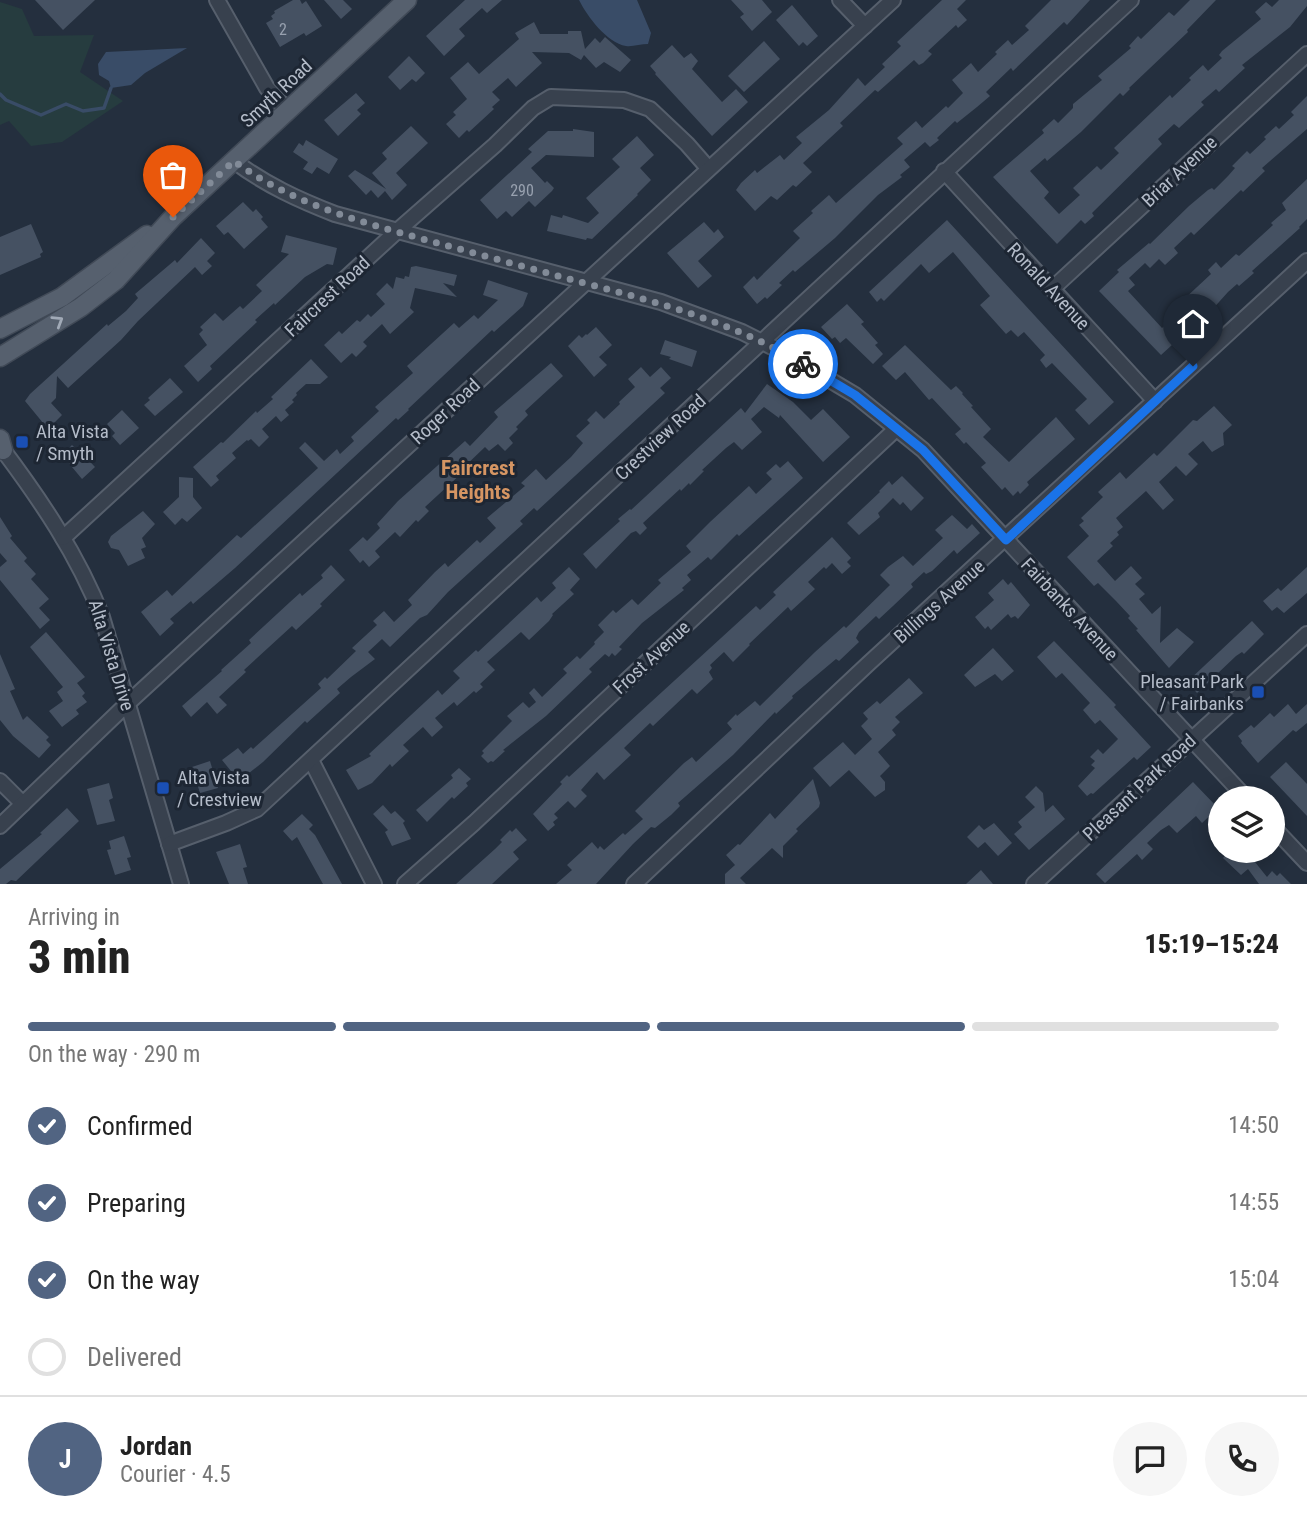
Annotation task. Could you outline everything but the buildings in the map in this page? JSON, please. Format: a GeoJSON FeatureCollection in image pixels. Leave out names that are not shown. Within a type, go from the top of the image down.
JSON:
{"type":"FeatureCollection","features":[{"type":"Feature","properties":{"kind":"main road","name":"Smyth Road"},"geometry":{"type":"LineString","coordinates":[[0,358],[81,307],[116,280],[173,217],[407,0]]}},
{"type":"Feature","properties":{"kind":"main road","name":"Smyth Road"},"geometry":{"type":"LineString","coordinates":[[0,330],[62,296],[173,217]]}},
{"type":"Feature","properties":{"kind":"street"},"geometry":{"type":"LineString","coordinates":[[840,0],[864,26]]}},
{"type":"Feature","properties":{"kind":"street","name":"Roger Road"},"geometry":{"type":"LineString","coordinates":[[0,826],[127,704],[893,0]]}},
{"type":"Feature","properties":{"kind":"street","name":"Crestview Road"},"geometry":{"type":"LineString","coordinates":[[169,844],[257,809],[1131,0]]}},
{"type":"Feature","properties":{"kind":"street"},"geometry":{"type":"LineString","coordinates":[[224,2],[267,88],[288,111]]}},
{"type":"Feature","properties":{"kind":"street","name":"Briar Avenue"},"geometry":{"type":"LineString","coordinates":[[1052,289],[1307,54]]}},
{"type":"Feature","properties":{"kind":"street","name":"Faircrest Road"},"geometry":{"type":"LineString","coordinates":[[63,538],[533,108],[551,97],[624,100],[650,109],[708,168]]}},
{"type":"Feature","properties":{"kind":"street","name":"Fairbanks Avenue"},"geometry":{"type":"LineString","coordinates":[[234,161],[289,196],[335,214],[661,302],[742,332],[786,354],[855,395],[923,450],[1235,786]]}},
{"type":"Feature","properties":{"kind":"street","name":"Ronald Avenue"},"geometry":{"type":"LineString","coordinates":[[944,171],[1155,401]]}},
{"type":"Feature","properties":{"kind":"street","name":"Billings Avenue"},"geometry":{"type":"LineString","coordinates":[[634,884],[868,664],[1307,261]]}},
{"type":"Feature","properties":{"kind":"street","name":"Frost Avenue"},"geometry":{"type":"LineString","coordinates":[[405,884],[474,823],[896,429]]}},
{"type":"Feature","properties":{"kind":"street","name":"Alta Vista Drive"},"geometry":{"type":"LineString","coordinates":[[1,446],[63,538],[92,591],[181,884]]}},
{"type":"Feature","properties":{"kind":"street","name":"Pleasant Park Road"},"geometry":{"type":"LineString","coordinates":[[1034,884],[1307,634]]}},
{"type":"Feature","properties":{"kind":"street"},"geometry":{"type":"LineString","coordinates":[[311,760],[374,884]]}},
{"type":"Feature","properties":{"kind":"street"},"geometry":{"type":"LineString","coordinates":[[0,781],[23,804]]}},
{"type":"Feature","properties":{"kind":"street"},"geometry":{"type":"LineString","coordinates":[[1285,840],[1307,863]]}},
{"type":"Feature","properties":{"kind":"green space"},"geometry":{"type":"Polygon","coordinates":[[[0,2],[22,9],[34,36],[94,35],[80,72],[123,101],[62,142],[31,146],[9,121],[0,125],[0,2]]]}},
{"type":"Feature","properties":{"kind":"water"},"geometry":{"type":"Polygon","coordinates":[[[579,0],[637,0],[651,33],[648,44],[626,46],[612,40],[592,21],[579,0]]]}},
{"type":"Feature","properties":{"kind":"water"},"geometry":{"type":"Polygon","coordinates":[[[187,48],[145,73],[131,85],[111,88],[109,81],[99,75],[98,64],[106,52],[187,48]]]}},
{"type":"Feature","properties":{"kind":"waterway"},"geometry":{"type":"LineString","coordinates":[[0,94],[6,100],[41,115],[66,104],[83,111],[104,108],[111,88]]}},
{"type":"Feature","properties":{"kind":"way so far"},"geometry":{"type":"LineString","coordinates":[[173,217],[234,161],[289,196],[335,214],[661,302],[742,332],[803,364]]}},
{"type":"Feature","properties":{"kind":"place","name":"Alta Vista / Smyth"},"geometry":{"type":"Point","coordinates":[22,442]}},
{"type":"Feature","properties":{"kind":"place","name":"Pleasant Park / Fairbanks"},"geometry":{"type":"Point","coordinates":[1258,692]}},
{"type":"Feature","properties":{"kind":"place","name":"Alta Vista / Crestview"},"geometry":{"type":"Point","coordinates":[163,788]}},
{"type":"Feature","properties":{"kind":"district","name":"Faircrest Heights"},"geometry":{"type":"Point","coordinates":[478,480]}},
{"type":"Feature","properties":{"kind":"route"},"geometry":{"type":"LineString","coordinates":[[803,364],[855,395],[923,450],[1006,540],[1193,366]]}}]}
